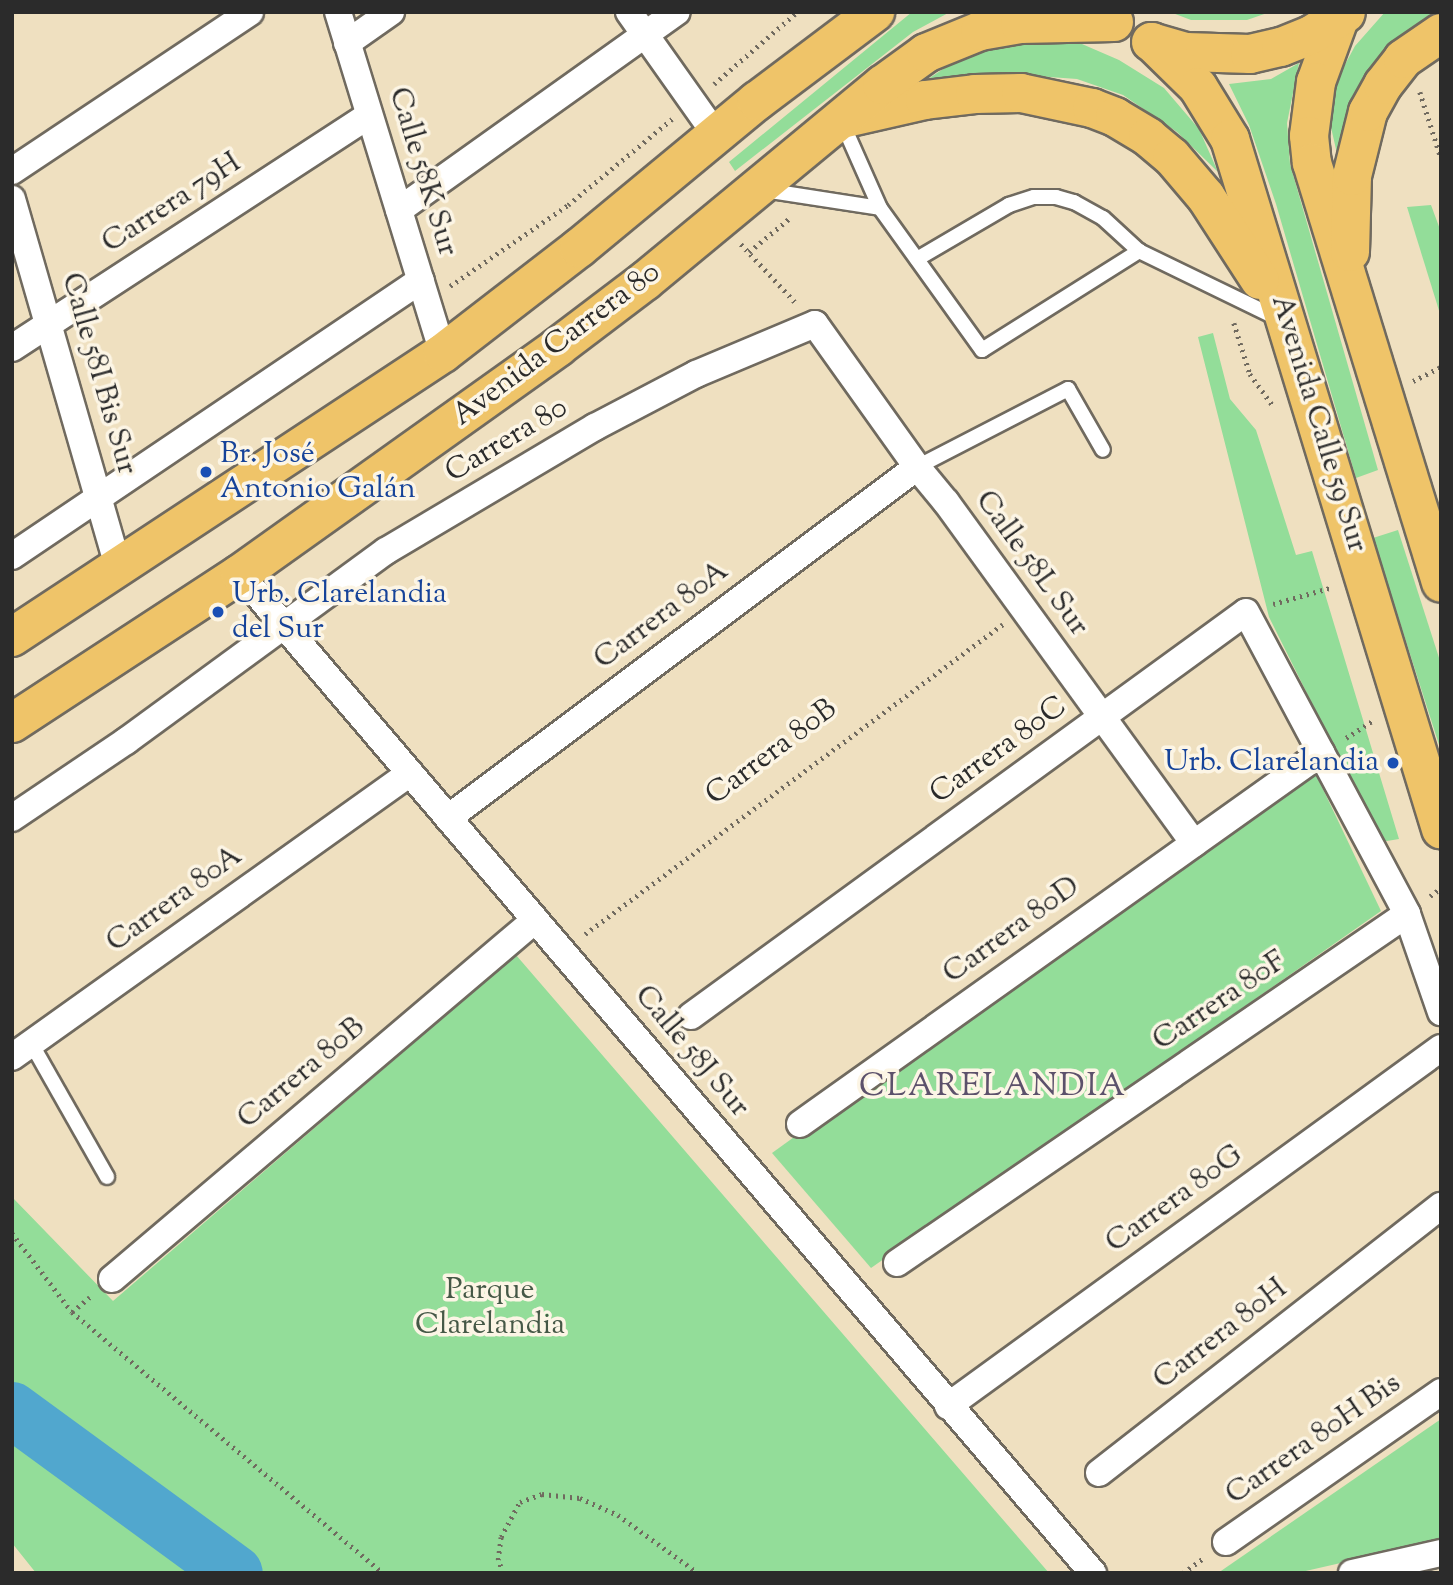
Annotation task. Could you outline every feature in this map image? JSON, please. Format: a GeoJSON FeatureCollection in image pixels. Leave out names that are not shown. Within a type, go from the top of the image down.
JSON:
{"type":"FeatureCollection","features":[{"type":"Feature","properties":{"kind":"main road"},"geometry":{"type":"LineString","coordinates":[[757,101],[844,12]]}},
{"type":"Feature","properties":{"kind":"main road"},"geometry":{"type":"LineString","coordinates":[[12,637],[443,353],[579,248],[757,101],[874,12]]}},
{"type":"Feature","properties":{"kind":"main road"},"geometry":{"type":"LineString","coordinates":[[1107,17],[1152,42],[1186,52],[1218,55],[1250,54],[1281,47],[1343,16]]}},
{"type":"Feature","properties":{"kind":"main road"},"geometry":{"type":"LineString","coordinates":[[1343,16],[1316,82],[1309,136],[1312,163],[1441,583]]}},
{"type":"Feature","properties":{"kind":"main road","name":"Avenida Carrera 80"},"geometry":{"type":"LineString","coordinates":[[12,723],[240,574],[558,347],[645,281],[910,63],[947,42],[980,31],[1020,24],[1107,17]]}},
{"type":"Feature","properties":{"kind":"main road"},"geometry":{"type":"LineString","coordinates":[[1350,289],[1352,176],[1364,124],[1383,85],[1403,59],[1441,33]]}},
{"type":"Feature","properties":{"kind":"main road","name":"Avenida Calle 59 Sur"},"geometry":{"type":"LineString","coordinates":[[1152,42],[1198,87],[1230,139],[1441,829]]}},
{"type":"Feature","properties":{"kind":"main road"},"geometry":{"type":"LineString","coordinates":[[841,119],[925,100],[1021,93],[1061,99],[1115,117],[1172,157],[1206,197],[1287,322]]}},
{"type":"Feature","properties":{"kind":"street"},"geometry":{"type":"LineString","coordinates":[[12,171],[250,12]]}},
{"type":"Feature","properties":{"kind":"street","name":"Calle 58K Sur"},"geometry":{"type":"LineString","coordinates":[[338,12],[443,353]]}},
{"type":"Feature","properties":{"kind":"street"},"geometry":{"type":"LineString","coordinates":[[347,43],[391,12]]}},
{"type":"Feature","properties":{"kind":"street"},"geometry":{"type":"LineString","coordinates":[[629,12],[716,135]]}},
{"type":"Feature","properties":{"kind":"street"},"geometry":{"type":"LineString","coordinates":[[399,209],[677,12]]}},
{"type":"Feature","properties":{"kind":"street","name":"Carrera 79H"},"geometry":{"type":"LineString","coordinates":[[12,348],[369,115]]}},
{"type":"Feature","properties":{"kind":"street","name":"Calle 58I Bis Sur"},"geometry":{"type":"LineString","coordinates":[[12,199],[118,567]]}},
{"type":"Feature","properties":{"kind":"street"},"geometry":{"type":"LineString","coordinates":[[12,556],[421,280]]}},
{"type":"Feature","properties":{"kind":"street","name":"Calle 58L Sur"},"geometry":{"type":"LineString","coordinates":[[816,324],[917,467],[1194,843]]}},
{"type":"Feature","properties":{"kind":"street","name":"Carrera 80"},"geometry":{"type":"LineString","coordinates":[[12,818],[126,741],[386,551],[595,427],[696,374],[816,324]]}},
{"type":"Feature","properties":{"kind":"street","name":"Carrera 80A"},"geometry":{"type":"LineString","coordinates":[[448,818],[917,467]]}},
{"type":"Feature","properties":{"kind":"street","name":"Calle 58J Sur"},"geometry":{"type":"LineString","coordinates":[[240,574],[1093,1573]]}},
{"type":"Feature","properties":{"kind":"street"},"geometry":{"type":"LineString","coordinates":[[1246,612],[1407,914],[1441,1012]]}},
{"type":"Feature","properties":{"kind":"street","name":"Carrera 80C"},"geometry":{"type":"LineString","coordinates":[[691,1016],[1246,612]]}},
{"type":"Feature","properties":{"kind":"street","name":"Carrera 80D"},"geometry":{"type":"LineString","coordinates":[[800,1124],[1321,753]]}},
{"type":"Feature","properties":{"kind":"street","name":"Carrera 80A"},"geometry":{"type":"LineString","coordinates":[[22,1050],[410,773]]}},
{"type":"Feature","properties":{"kind":"street","name":"Carrera 80F"},"geometry":{"type":"LineString","coordinates":[[897,1263],[1407,914]]}},
{"type":"Feature","properties":{"kind":"street","name":"Carrera 80B"},"geometry":{"type":"LineString","coordinates":[[111,1279],[535,920]]}},
{"type":"Feature","properties":{"kind":"street","name":"Carrera 80G"},"geometry":{"type":"LineString","coordinates":[[948,1406],[1441,1048]]}},
{"type":"Feature","properties":{"kind":"street","name":"Carrera 80H"},"geometry":{"type":"LineString","coordinates":[[1099,1473],[1441,1206]]}},
{"type":"Feature","properties":{"kind":"street","name":"Carrera 80H Bis"},"geometry":{"type":"LineString","coordinates":[[1226,1542],[1441,1392]]}},
{"type":"Feature","properties":{"kind":"street"},"geometry":{"type":"LineString","coordinates":[[1352,1573],[1441,1553]]}},
{"type":"Feature","properties":{"kind":"lane"},"geometry":{"type":"LineString","coordinates":[[841,119],[880,208],[982,350],[1139,251]]}},
{"type":"Feature","properties":{"kind":"lane"},"geometry":{"type":"LineString","coordinates":[[757,189],[880,208]]}},
{"type":"Feature","properties":{"kind":"lane"},"geometry":{"type":"LineString","coordinates":[[917,259],[1009,205],[1034,197],[1056,197],[1074,202],[1103,218],[1139,251],[1287,322]]}},
{"type":"Feature","properties":{"kind":"lane"},"geometry":{"type":"LineString","coordinates":[[917,467],[1068,389],[1103,450]]}},
{"type":"Feature","properties":{"kind":"lane"},"geometry":{"type":"LineString","coordinates":[[22,1050],[107,1177]]}},
{"type":"Feature","properties":{"kind":"path"},"geometry":{"type":"LineString","coordinates":[[1418,87],[1441,158]]}},
{"type":"Feature","properties":{"kind":"path"},"geometry":{"type":"LineString","coordinates":[[814,198],[749,252],[816,324]]}},
{"type":"Feature","properties":{"kind":"path"},"geometry":{"type":"LineString","coordinates":[[1246,612],[1364,578]]}},
{"type":"Feature","properties":{"kind":"path","name":"Carrera 80B"},"geometry":{"type":"LineString","coordinates":[[562,951],[1023,609]]}},
{"type":"Feature","properties":{"kind":"path"},"geometry":{"type":"LineString","coordinates":[[1321,753],[1402,701]]}},
{"type":"Feature","properties":{"kind":"path"},"geometry":{"type":"LineString","coordinates":[[12,1233],[72,1312],[383,1573]]}},
{"type":"Feature","properties":{"kind":"path"},"geometry":{"type":"LineString","coordinates":[[503,1573],[498,1560],[501,1536],[520,1502],[542,1494],[580,1498],[618,1515],[698,1573]]}},
{"type":"Feature","properties":{"kind":"green space"},"geometry":{"type":"Polygon","coordinates":[[[912,12],[950,12],[913,32],[735,171],[729,162],[912,12]]]}},
{"type":"Feature","properties":{"kind":"green space"},"geometry":{"type":"Polygon","coordinates":[[[1170,12],[1270,12],[1247,20],[1191,20],[1170,12]]]}},
{"type":"Feature","properties":{"kind":"green space"},"geometry":{"type":"Polygon","coordinates":[[[1385,12],[1441,12],[1401,40],[1371,73],[1347,114],[1338,158],[1330,123],[1335,83],[1355,46],[1385,12]]]}},
{"type":"Feature","properties":{"kind":"green space"},"geometry":{"type":"Polygon","coordinates":[[[1032,39],[1075,41],[1119,60],[1164,88],[1199,129],[1218,172],[1177,132],[1123,95],[1077,79],[1022,75],[910,91],[952,63],[991,46],[1032,39]]]}},
{"type":"Feature","properties":{"kind":"green space"},"geometry":{"type":"Polygon","coordinates":[[[1299,63],[1287,123],[1290,164],[1378,470],[1356,478],[1276,204],[1249,125],[1229,84],[1271,79],[1299,63]]]}},
{"type":"Feature","properties":{"kind":"green space"},"geometry":{"type":"Polygon","coordinates":[[[1431,205],[1441,232],[1441,317],[1407,207],[1431,205]]]}},
{"type":"Feature","properties":{"kind":"green space"},"geometry":{"type":"Polygon","coordinates":[[[1213,333],[1230,399],[1256,430],[1296,555],[1312,551],[1399,839],[1381,842],[1269,617],[1198,337],[1213,333]]]}},
{"type":"Feature","properties":{"kind":"green space"},"geometry":{"type":"Polygon","coordinates":[[[1398,530],[1441,664],[1441,751],[1373,538],[1398,530]]]}},
{"type":"Feature","properties":{"kind":"green space"},"geometry":{"type":"Polygon","coordinates":[[[1311,764],[1381,911],[871,1268],[772,1153],[1311,764]]]}},
{"type":"Feature","properties":{"kind":"green space","name":"Parque Clarelandia"},"geometry":{"type":"Polygon","coordinates":[[[516,955],[1049,1573],[36,1573],[12,1543],[12,1197],[113,1301],[516,955]]]}},
{"type":"Feature","properties":{"kind":"green space"},"geometry":{"type":"Polygon","coordinates":[[[1441,1419],[1441,1540],[1297,1573],[1218,1573],[1441,1419]]]}},
{"type":"Feature","properties":{"kind":"waterway"},"geometry":{"type":"LineString","coordinates":[[12,1410],[235,1573]]}},
{"type":"Feature","properties":{"kind":"place","name":"Br. José Antonio Galán"},"geometry":{"type":"Point","coordinates":[206,472]}},
{"type":"Feature","properties":{"kind":"place","name":"Urb. Clarelandia del Sur"},"geometry":{"type":"Point","coordinates":[218,612]}},
{"type":"Feature","properties":{"kind":"place","name":"Urb. Clarelandia"},"geometry":{"type":"Point","coordinates":[1393,763]}},
{"type":"Feature","properties":{"kind":"district","name":"CLARELANDIA"},"geometry":{"type":"Point","coordinates":[993,1087]}}]}
